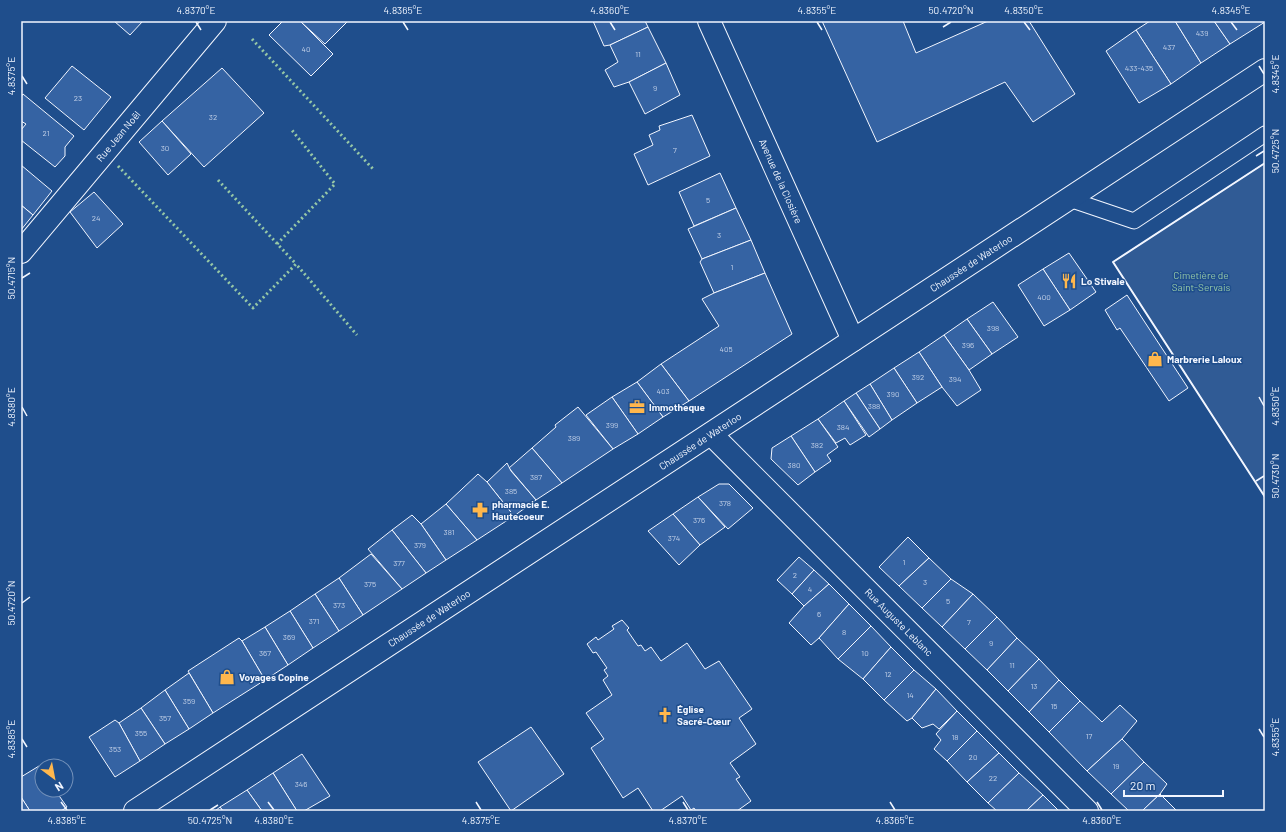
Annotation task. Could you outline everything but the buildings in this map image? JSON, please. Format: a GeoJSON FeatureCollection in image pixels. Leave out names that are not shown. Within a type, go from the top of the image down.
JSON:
{"type":"FeatureCollection","features":[{"type":"Feature","properties":{"kind":"main road","name":"Rue Jean Noël"},"geometry":{"type":"LineString","coordinates":[[21,252],[215,21]]}},
{"type":"Feature","properties":{"kind":"main road","name":"Avenue de la Closière"},"geometry":{"type":"LineString","coordinates":[[709,21],[853,340]]}},
{"type":"Feature","properties":{"kind":"main road","name":"Chaussée de Waterloo"},"geometry":{"type":"LineString","coordinates":[[135,811],[1265,70]]}},
{"type":"Feature","properties":{"kind":"main road","name":"Rue Auguste Leblanc"},"geometry":{"type":"LineString","coordinates":[[711,434],[1086,811]]}},
{"type":"Feature","properties":{"kind":"lane"},"geometry":{"type":"LineString","coordinates":[[1069,199],[1134,220],[1265,134]]}},
{"type":"Feature","properties":{"kind":"shaded area","name":"Cimetière de Saint-Servais"},"geometry":{"type":"Polygon","coordinates":[[[1265,163],[1265,497],[1113,262],[1265,163]]]}},
{"type":"Feature","properties":{"kind":"hedge"},"geometry":{"type":"LineString","coordinates":[[252,39],[373,169]]}},
{"type":"Feature","properties":{"kind":"hedge"},"geometry":{"type":"LineString","coordinates":[[277,244],[335,184],[291,129]]}},
{"type":"Feature","properties":{"kind":"hedge"},"geometry":{"type":"LineString","coordinates":[[118,166],[253,308],[296,264],[357,335]]}},
{"type":"Feature","properties":{"kind":"hedge"},"geometry":{"type":"LineString","coordinates":[[218,180],[296,264]]}},
{"type":"Feature","properties":{"kind":"wall"},"geometry":{"type":"LineString","coordinates":[[1265,163],[1113,262],[1265,497]]}},
{"type":"Feature","properties":{"kind":"place","name":"Lo Stivale"},"geometry":{"type":"Point","coordinates":[1069,281]}},
{"type":"Feature","properties":{"kind":"place","name":"Marbrerie Laloux"},"geometry":{"type":"Point","coordinates":[1155,359]}},
{"type":"Feature","properties":{"kind":"place","name":"Immotheque"},"geometry":{"type":"Point","coordinates":[637,407]}},
{"type":"Feature","properties":{"kind":"place","name":"pharmacie E. Hautecoeur"},"geometry":{"type":"Point","coordinates":[480,510]}},
{"type":"Feature","properties":{"kind":"place","name":"Voyages Copine"},"geometry":{"type":"Point","coordinates":[227,677]}},
{"type":"Feature","properties":{"kind":"place","name":"Église Sacré-Cœur"},"geometry":{"type":"Point","coordinates":[665,715]}}]}
